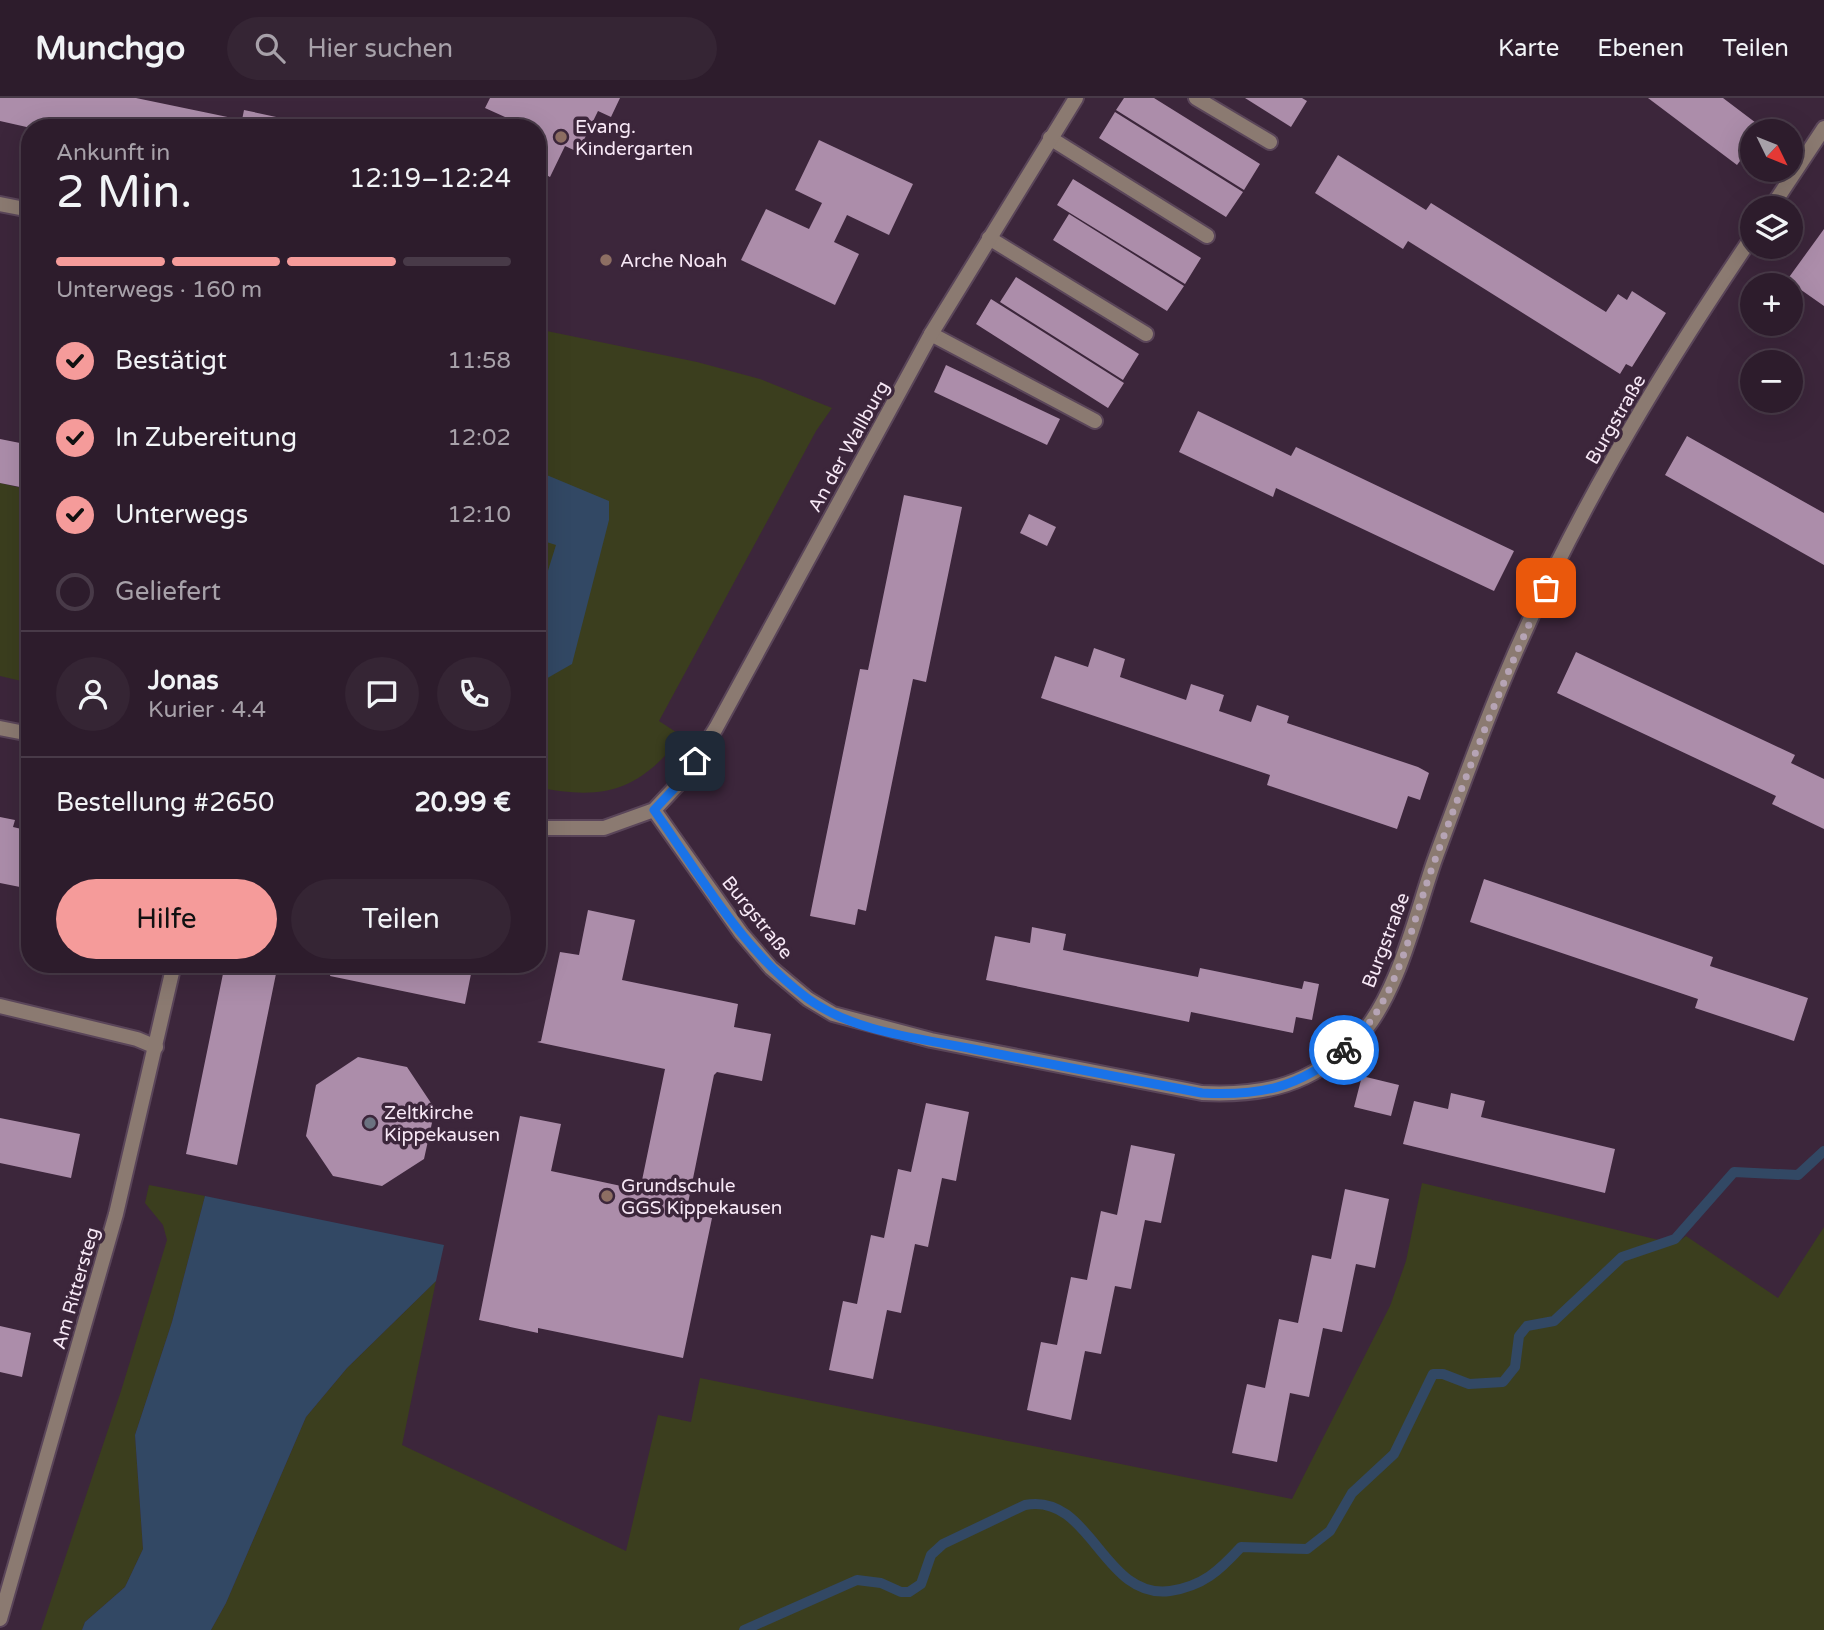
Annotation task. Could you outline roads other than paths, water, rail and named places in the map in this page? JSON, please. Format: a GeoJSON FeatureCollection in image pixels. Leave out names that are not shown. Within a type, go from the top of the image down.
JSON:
{"type":"FeatureCollection","features":[{"type":"Feature","properties":{"kind":"street","name":"An der Wallburg"},"geometry":{"type":"LineString","coordinates":[[654,810],[685,777],[716,727],[931,334],[1076,98]]}},
{"type":"Feature","properties":{"kind":"street"},"geometry":{"type":"LineString","coordinates":[[1196,98],[1270,142]]}},
{"type":"Feature","properties":{"kind":"street"},"geometry":{"type":"LineString","coordinates":[[1779,196],[1824,128]]}},
{"type":"Feature","properties":{"kind":"street"},"geometry":{"type":"LineString","coordinates":[[1050,138],[1207,236]]}},
{"type":"Feature","properties":{"kind":"street"},"geometry":{"type":"LineString","coordinates":[[0,204],[21,208]]}},
{"type":"Feature","properties":{"kind":"street"},"geometry":{"type":"LineString","coordinates":[[989,238],[1146,334]]}},
{"type":"Feature","properties":{"kind":"street","name":"Burgstraße"},"geometry":{"type":"LineString","coordinates":[[654,810],[741,933],[771,968],[808,999],[833,1014],[931,1040],[1202,1093],[1244,1095],[1279,1087],[1318,1071],[1359,1037],[1380,1004],[1398,969],[1434,863],[1499,691],[1556,566],[1643,407],[1740,256]]}},
{"type":"Feature","properties":{"kind":"street"},"geometry":{"type":"LineString","coordinates":[[931,334],[1095,421]]}},
{"type":"Feature","properties":{"kind":"street"},"geometry":{"type":"LineString","coordinates":[[0,728],[21,732]]}},
{"type":"Feature","properties":{"kind":"street"},"geometry":{"type":"LineString","coordinates":[[546,828],[604,828],[654,810]]}},
{"type":"Feature","properties":{"kind":"street","name":"Am Rittersteg"},"geometry":{"type":"LineString","coordinates":[[0,1619],[117,1214],[172,973]]}},
{"type":"Feature","properties":{"kind":"street"},"geometry":{"type":"LineString","coordinates":[[0,1006],[156,1047]]}},
{"type":"Feature","properties":{"kind":"water"},"geometry":{"type":"Polygon","coordinates":[[[546,475],[609,501],[609,520],[572,664],[546,679],[546,577],[556,545],[546,542],[546,475]]]}},
{"type":"Feature","properties":{"kind":"water"},"geometry":{"type":"Polygon","coordinates":[[[205,1196],[444,1245],[436,1281],[347,1368],[306,1417],[226,1603],[211,1630],[82,1630],[85,1622],[125,1587],[143,1549],[135,1435],[172,1322],[205,1196]]]}},
{"type":"Feature","properties":{"kind":"waterway"},"geometry":{"type":"LineString","coordinates":[[744,1630],[857,1580],[881,1583],[901,1592],[909,1592],[921,1584],[931,1555],[943,1544],[1025,1505],[1047,1505],[1066,1514],[1128,1580],[1147,1589],[1170,1591],[1201,1581],[1218,1570],[1241,1547],[1307,1549],[1330,1531],[1352,1493],[1394,1454],[1433,1374],[1443,1374],[1469,1384],[1503,1382],[1515,1367],[1519,1336],[1527,1326],[1554,1321],[1622,1257],[1675,1239],[1734,1172],[1798,1175],[1824,1151]]}},
{"type":"Feature","properties":{"kind":"place","name":"Evang. Kindergarten"},"geometry":{"type":"Point","coordinates":[561,137]}},
{"type":"Feature","properties":{"kind":"place","name":"Arche Noah"},"geometry":{"type":"Point","coordinates":[606,260]}},
{"type":"Feature","properties":{"kind":"place","name":"Zeltkirche Kippekausen"},"geometry":{"type":"Point","coordinates":[370,1123]}},
{"type":"Feature","properties":{"kind":"place","name":"Grundschule GGS Kippekausen"},"geometry":{"type":"Point","coordinates":[607,1196]}}]}
